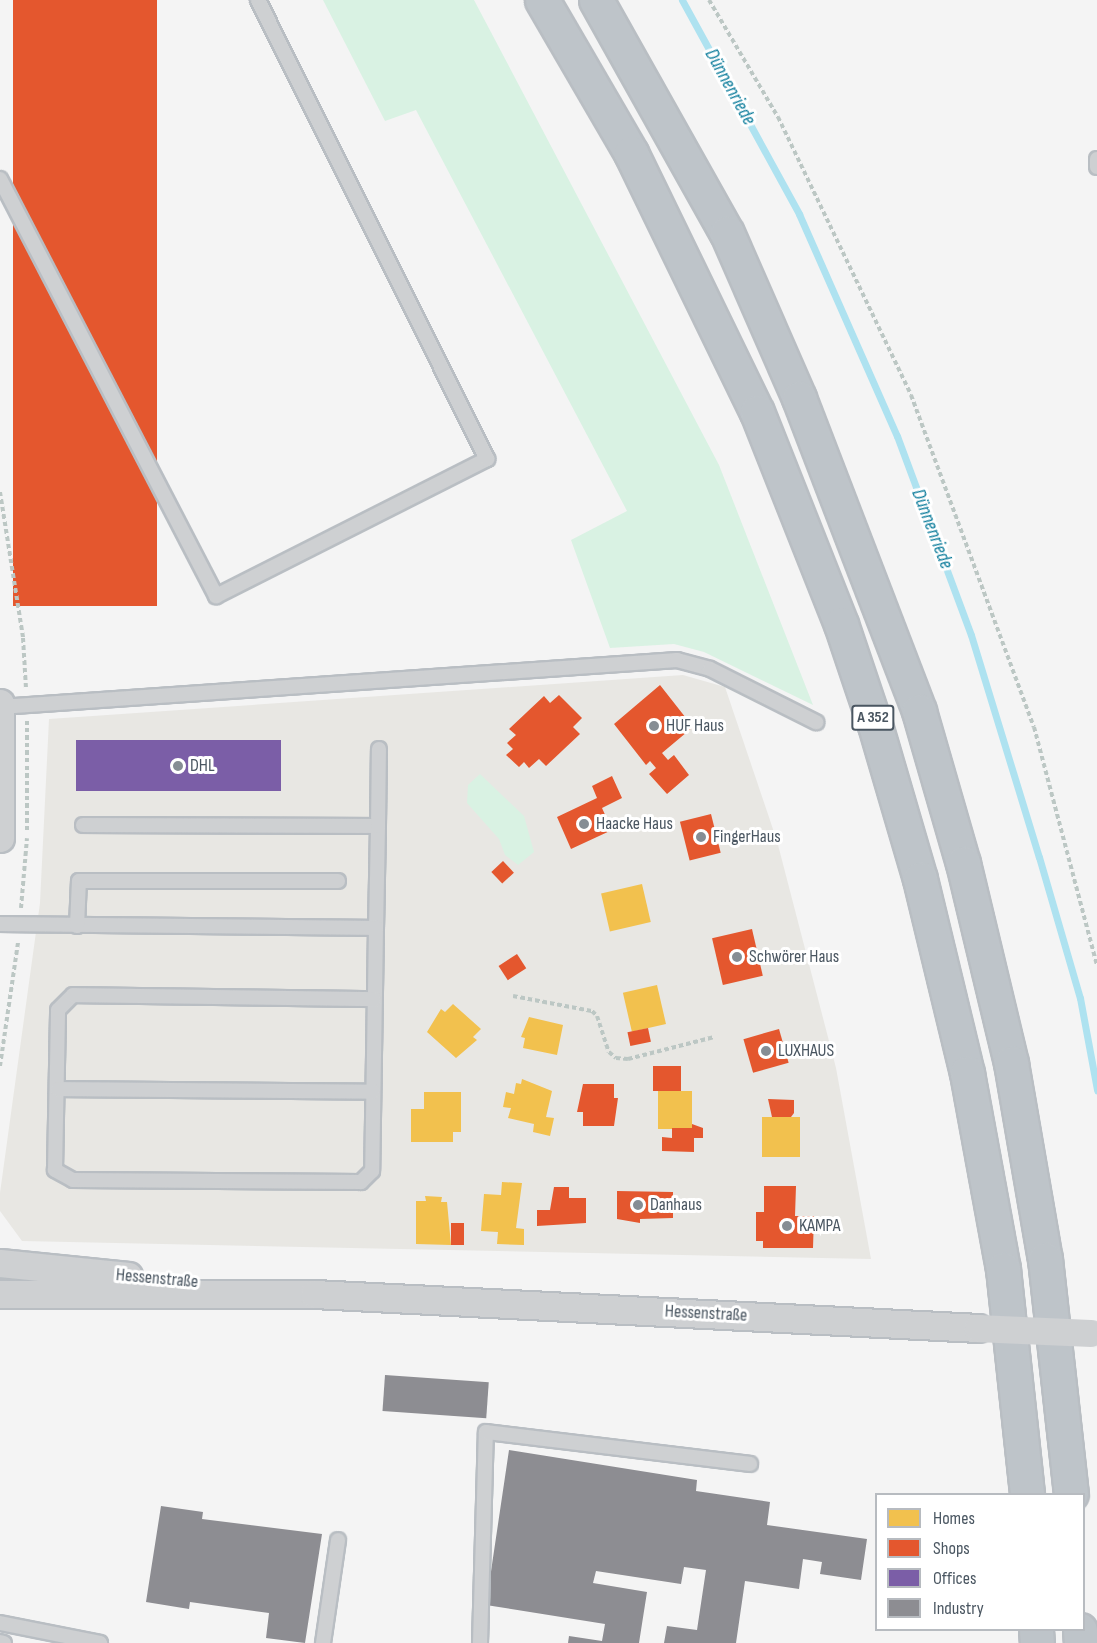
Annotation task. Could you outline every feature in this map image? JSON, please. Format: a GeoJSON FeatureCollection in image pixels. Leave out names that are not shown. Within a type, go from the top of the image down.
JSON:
{"type":"FeatureCollection","features":[{"type":"Feature","properties":{"kind":"highway","name":"A 352"},"geometry":{"type":"LineString","coordinates":[[542,0],[630,153],[757,412],[841,624],[875,725],[920,879],[967,1073],[1003,1269],[1027,1493]]}},
{"type":"Feature","properties":{"kind":"highway","name":"A 352"},"geometry":{"type":"LineString","coordinates":[[596,0],[727,234],[808,419],[919,711],[963,862],[1011,1063],[1045,1259],[1071,1493]]}},
{"type":"Feature","properties":{"kind":"street"},"geometry":{"type":"LineString","coordinates":[[0,705],[0,838]]}},
{"type":"Feature","properties":{"kind":"street","name":"Hessenstraße"},"geometry":{"type":"LineString","coordinates":[[0,1263],[314,1294],[1094,1333]]}},
{"type":"Feature","properties":{"kind":"street","name":"Hessenstraße"},"geometry":{"type":"LineString","coordinates":[[0,1294],[314,1294]]}},
{"type":"Feature","properties":{"kind":"lane"},"geometry":{"type":"LineString","coordinates":[[0,179],[216,596],[487,459],[258,0]]}},
{"type":"Feature","properties":{"kind":"lane"},"geometry":{"type":"LineString","coordinates":[[1097,159],[1097,167]]}},
{"type":"Feature","properties":{"kind":"lane"},"geometry":{"type":"LineString","coordinates":[[0,705],[676,660],[710,669],[816,722]]}},
{"type":"Feature","properties":{"kind":"lane"},"geometry":{"type":"LineString","coordinates":[[374,999],[72,995],[58,1010],[55,1170],[73,1180],[361,1182],[372,1171],[379,749]]}},
{"type":"Feature","properties":{"kind":"lane"},"geometry":{"type":"LineString","coordinates":[[82,825],[378,826]]}},
{"type":"Feature","properties":{"kind":"lane"},"geometry":{"type":"LineString","coordinates":[[77,926],[79,880],[338,881]]}},
{"type":"Feature","properties":{"kind":"lane"},"geometry":{"type":"LineString","coordinates":[[0,924],[376,928]]}},
{"type":"Feature","properties":{"kind":"lane"},"geometry":{"type":"LineString","coordinates":[[58,1089],[373,1092]]}},
{"type":"Feature","properties":{"kind":"lane"},"geometry":{"type":"LineString","coordinates":[[480,1643],[486,1432],[750,1464]]}},
{"type":"Feature","properties":{"kind":"lane"},"geometry":{"type":"LineString","coordinates":[[323,1643],[338,1540]]}},
{"type":"Feature","properties":{"kind":"lane"},"geometry":{"type":"LineString","coordinates":[[0,1623],[96,1642]]}},
{"type":"Feature","properties":{"kind":"path"},"geometry":{"type":"LineString","coordinates":[[709,0],[778,117],[911,395],[1034,727],[1097,966]]}},
{"type":"Feature","properties":{"kind":"path"},"geometry":{"type":"LineString","coordinates":[[513,996],[592,1011],[597,1016],[609,1052],[616,1058],[628,1059],[714,1037]]}},
{"type":"Feature","properties":{"kind":"shaded area"},"geometry":{"type":"Polygon","coordinates":[[[683,675],[725,687],[777,841],[836,1068],[871,1259],[22,1241],[0,1211],[0,1193],[40,903],[49,719],[683,675]]]}},
{"type":"Feature","properties":{"kind":"green space"},"geometry":{"type":"Polygon","coordinates":[[[323,0],[474,0],[719,465],[813,705],[704,652],[674,644],[610,648],[571,540],[627,511],[416,110],[385,121],[323,0]]]}},
{"type":"Feature","properties":{"kind":"green space"},"geometry":{"type":"Polygon","coordinates":[[[480,774],[524,816],[534,852],[518,865],[505,855],[499,839],[467,803],[468,785],[480,774]]]}},
{"type":"Feature","properties":{"kind":"building: Homes"},"geometry":{"type":"Polygon","coordinates":[[[642,884],[651,922],[610,931],[601,893],[642,884]]]}},
{"type":"Feature","properties":{"kind":"building: Homes"},"geometry":{"type":"Polygon","coordinates":[[[657,985],[666,1024],[632,1032],[623,993],[657,985]]]}},
{"type":"Feature","properties":{"kind":"building: Homes"},"geometry":{"type":"Polygon","coordinates":[[[453,1004],[481,1029],[473,1037],[477,1040],[456,1058],[427,1032],[441,1009],[445,1012],[453,1004]]]}},
{"type":"Feature","properties":{"kind":"building: Homes"},"geometry":{"type":"Polygon","coordinates":[[[529,1017],[563,1025],[557,1055],[523,1048],[525,1038],[521,1037],[529,1017]]]}},
{"type":"Feature","properties":{"kind":"building: Homes"},"geometry":{"type":"Polygon","coordinates":[[[522,1079],[552,1091],[546,1117],[554,1118],[550,1136],[533,1132],[534,1124],[508,1118],[511,1108],[503,1107],[506,1092],[514,1094],[516,1083],[521,1084],[522,1079]]]}},
{"type":"Feature","properties":{"kind":"building: Homes"},"geometry":{"type":"Polygon","coordinates":[[[658,1091],[692,1091],[692,1129],[658,1129],[658,1091]]]}},
{"type":"Feature","properties":{"kind":"building: Homes"},"geometry":{"type":"Polygon","coordinates":[[[424,1092],[461,1092],[461,1132],[453,1132],[453,1142],[411,1142],[411,1109],[424,1109],[424,1092]]]}},
{"type":"Feature","properties":{"kind":"building: Homes"},"geometry":{"type":"Polygon","coordinates":[[[762,1117],[800,1117],[800,1157],[762,1157],[762,1117]]]}},
{"type":"Feature","properties":{"kind":"building: Homes"},"geometry":{"type":"Polygon","coordinates":[[[502,1182],[522,1183],[516,1228],[524,1229],[524,1245],[497,1244],[498,1232],[481,1231],[484,1194],[501,1195],[502,1182]]]}},
{"type":"Feature","properties":{"kind":"building: Homes"},"geometry":{"type":"Polygon","coordinates":[[[425,1196],[442,1197],[441,1202],[447,1202],[451,1245],[416,1244],[416,1201],[426,1201],[425,1196]]]}},
{"type":"Feature","properties":{"kind":"building: Shops"},"geometry":{"type":"Polygon","coordinates":[[[13,0],[157,0],[157,606],[13,606],[13,0]]]}},
{"type":"Feature","properties":{"kind":"building: Shops","name":"HUF Haus"},"geometry":{"type":"Polygon","coordinates":[[[660,685],[693,727],[662,753],[668,760],[674,755],[689,775],[667,794],[649,774],[656,768],[650,761],[646,765],[614,724],[660,685]]]}},
{"type":"Feature","properties":{"kind":"building: Shops"},"geometry":{"type":"Polygon","coordinates":[[[559,695],[582,718],[573,727],[580,734],[546,766],[539,759],[529,768],[524,762],[519,767],[506,755],[513,749],[507,743],[516,735],[509,729],[544,696],[550,703],[559,695]]]}},
{"type":"Feature","properties":{"kind":"building: Shops","name":"Haacke Haus"},"geometry":{"type":"Polygon","coordinates":[[[612,776],[622,798],[602,808],[612,830],[571,849],[557,817],[597,798],[592,786],[612,776]]]}},
{"type":"Feature","properties":{"kind":"building: Shops","name":"FingerHaus"},"geometry":{"type":"Polygon","coordinates":[[[711,814],[721,853],[690,861],[680,822],[711,814]]]}},
{"type":"Feature","properties":{"kind":"building: Shops"},"geometry":{"type":"Polygon","coordinates":[[[503,861],[514,873],[502,884],[491,872],[503,861]]]}},
{"type":"Feature","properties":{"kind":"building: Shops","name":"Schwörer Haus"},"geometry":{"type":"Polygon","coordinates":[[[752,929],[763,976],[723,985],[712,938],[752,929]]]}},
{"type":"Feature","properties":{"kind":"building: Shops"},"geometry":{"type":"Polygon","coordinates":[[[517,954],[526,968],[508,980],[499,966],[517,954]]]}},
{"type":"Feature","properties":{"kind":"building: Shops"},"geometry":{"type":"Polygon","coordinates":[[[648,1028],[651,1042],[630,1046],[627,1032],[648,1028]]]}},
{"type":"Feature","properties":{"kind":"building: Shops","name":"LUXHAUS"},"geometry":{"type":"Polygon","coordinates":[[[779,1029],[789,1063],[753,1073],[743,1039],[779,1029]]]}},
{"type":"Feature","properties":{"kind":"building: Shops"},"geometry":{"type":"Polygon","coordinates":[[[653,1066],[681,1066],[681,1091],[653,1091],[653,1066]]]}},
{"type":"Feature","properties":{"kind":"building: Shops"},"geometry":{"type":"Polygon","coordinates":[[[583,1084],[614,1084],[614,1098],[618,1098],[614,1126],[583,1126],[583,1112],[577,1112],[583,1084]]]}},
{"type":"Feature","properties":{"kind":"building: Shops"},"geometry":{"type":"Polygon","coordinates":[[[768,1099],[794,1100],[794,1113],[791,1117],[772,1117],[768,1099]]]}},
{"type":"Feature","properties":{"kind":"building: Shops"},"geometry":{"type":"Polygon","coordinates":[[[692,1124],[703,1128],[703,1138],[694,1138],[694,1152],[662,1151],[662,1137],[672,1138],[672,1128],[692,1128],[692,1124]]]}},
{"type":"Feature","properties":{"kind":"building: Shops","name":"KAMPA"},"geometry":{"type":"Polygon","coordinates":[[[764,1186],[796,1186],[795,1216],[814,1216],[813,1248],[763,1248],[763,1241],[756,1241],[756,1212],[764,1212],[764,1186]]]}},
{"type":"Feature","properties":{"kind":"building: Shops"},"geometry":{"type":"Polygon","coordinates":[[[554,1187],[569,1187],[569,1198],[586,1198],[586,1223],[537,1226],[537,1210],[550,1210],[554,1187]]]}},
{"type":"Feature","properties":{"kind":"building: Shops","name":"Danhaus"},"geometry":{"type":"Polygon","coordinates":[[[617,1191],[673,1192],[673,1218],[640,1219],[640,1223],[617,1219],[617,1191]]]}},
{"type":"Feature","properties":{"kind":"building: Shops"},"geometry":{"type":"Polygon","coordinates":[[[451,1223],[464,1223],[464,1245],[451,1245],[451,1223]]]}},
{"type":"Feature","properties":{"kind":"building: Offices","name":"DHL"},"geometry":{"type":"Polygon","coordinates":[[[76,740],[281,740],[281,791],[76,791],[76,740]]]}},
{"type":"Feature","properties":{"kind":"building: Industry"},"geometry":{"type":"Polygon","coordinates":[[[385,1375],[489,1382],[486,1418],[382,1411],[385,1375]]]}},
{"type":"Feature","properties":{"kind":"building: Industry"},"geometry":{"type":"Polygon","coordinates":[[[509,1450],[697,1480],[696,1491],[770,1502],[767,1525],[867,1539],[861,1580],[820,1574],[822,1562],[803,1559],[799,1589],[745,1581],[736,1643],[664,1643],[667,1626],[697,1630],[706,1570],[684,1567],[681,1584],[596,1571],[593,1583],[647,1592],[639,1643],[568,1643],[569,1636],[602,1641],[605,1624],[486,1605],[509,1450]]]}},
{"type":"Feature","properties":{"kind":"building: Industry"},"geometry":{"type":"Polygon","coordinates":[[[161,1506],[203,1512],[202,1519],[322,1534],[305,1643],[266,1638],[269,1613],[190,1602],[189,1609],[146,1602],[161,1506]]]}},
{"type":"Feature","properties":{"kind":"waterway","name":"Dünnenriede"},"geometry":{"type":"LineString","coordinates":[[682,0],[799,214],[897,436],[971,635],[1039,857],[1080,998],[1097,1090]]}},
{"type":"Feature","properties":{"kind":"place","name":"HUF Haus"},"geometry":{"type":"Point","coordinates":[654,726]}},
{"type":"Feature","properties":{"kind":"place","name":"DHL"},"geometry":{"type":"Point","coordinates":[178,766]}},
{"type":"Feature","properties":{"kind":"place","name":"Haacke Haus"},"geometry":{"type":"Point","coordinates":[584,824]}},
{"type":"Feature","properties":{"kind":"place","name":"FingerHaus"},"geometry":{"type":"Point","coordinates":[701,837]}},
{"type":"Feature","properties":{"kind":"place","name":"Schwörer Haus"},"geometry":{"type":"Point","coordinates":[737,957]}},
{"type":"Feature","properties":{"kind":"place","name":"LUXHAUS"},"geometry":{"type":"Point","coordinates":[766,1051]}},
{"type":"Feature","properties":{"kind":"place","name":"Danhaus"},"geometry":{"type":"Point","coordinates":[638,1205]}},
{"type":"Feature","properties":{"kind":"place","name":"KAMPA"},"geometry":{"type":"Point","coordinates":[787,1226]}}]}
